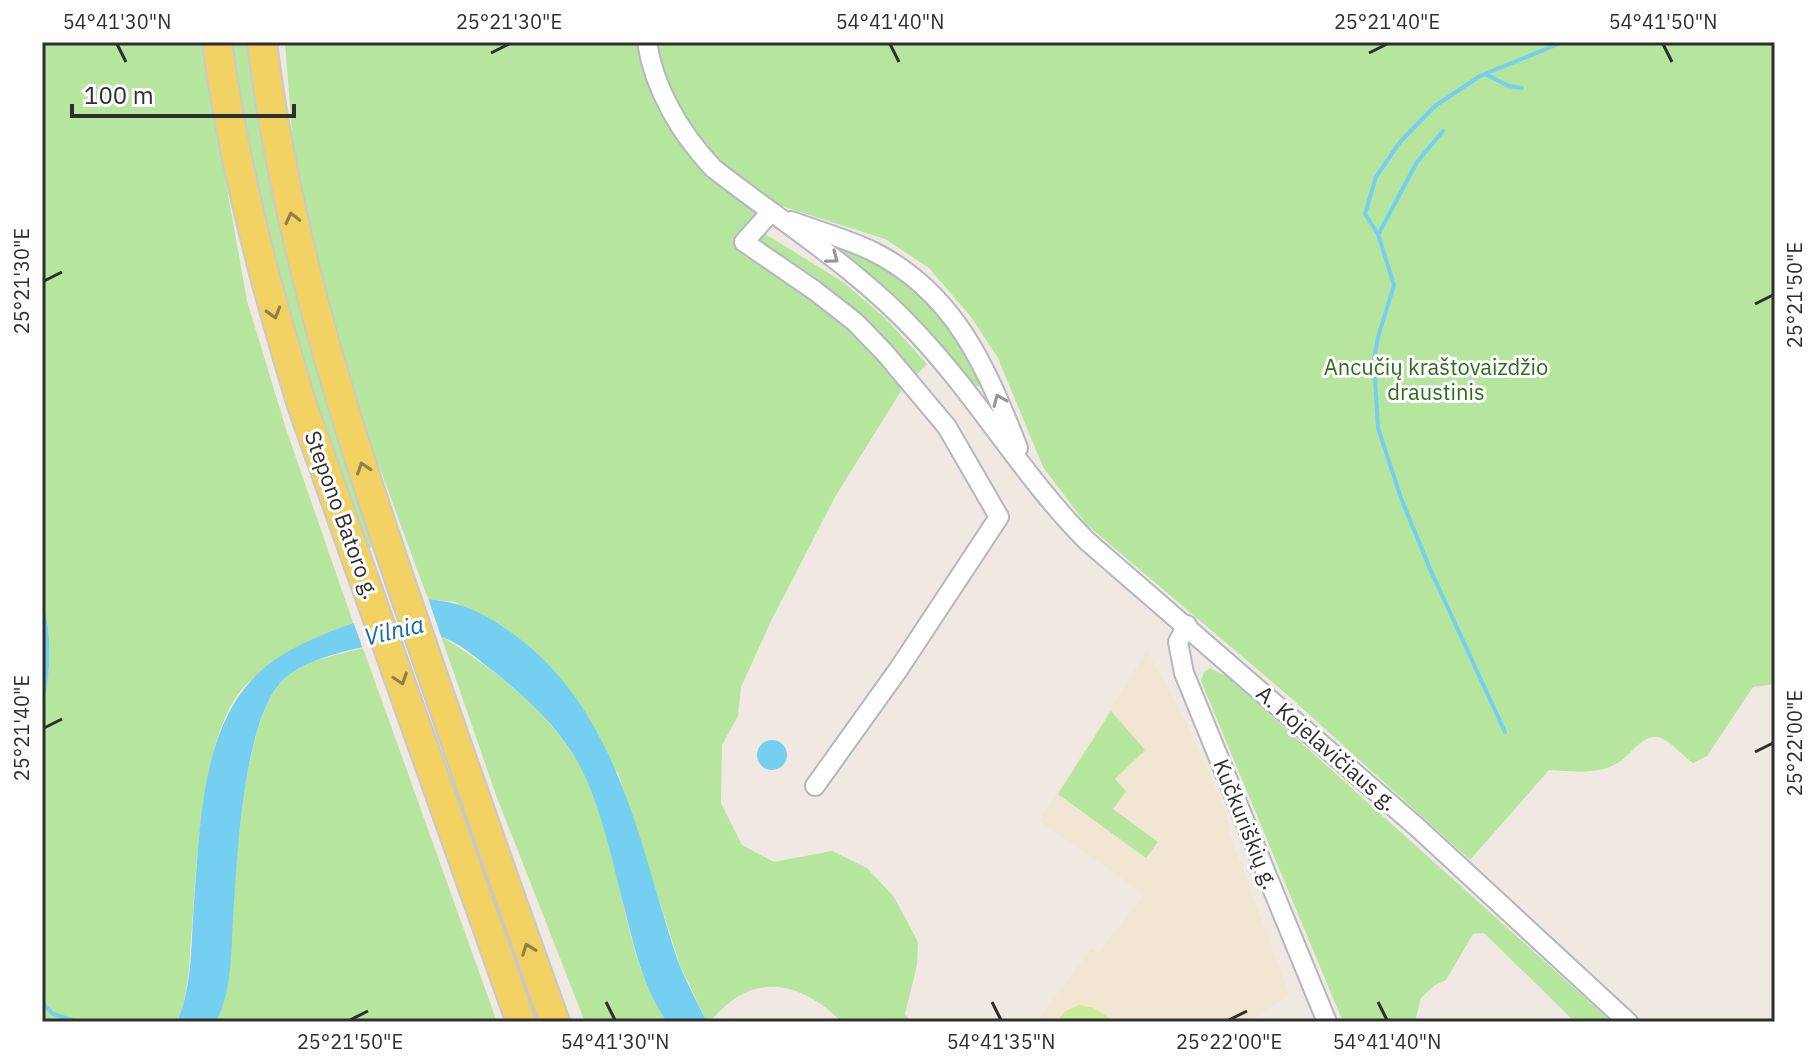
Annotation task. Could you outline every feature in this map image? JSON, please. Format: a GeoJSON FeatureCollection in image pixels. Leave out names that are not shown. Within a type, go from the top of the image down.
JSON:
{"type":"FeatureCollection","features":[{"type":"Feature","properties":{"kind":"main road","name":"Stepono Batoro g."},"geometry":{"type":"LineString","coordinates":[[217,42],[225,101],[248,215],[303,408],[521,1022]]}},
{"type":"Feature","properties":{"kind":"main road","name":"Stepono Batoro g."},"geometry":{"type":"LineString","coordinates":[[262,42],[278,149],[310,292],[387,542],[555,1022]]}},
{"type":"Feature","properties":{"kind":"street","name":"A. Kojelavičiaus g."},"geometry":{"type":"LineString","coordinates":[[647,42],[660,87],[695,150],[713,168],[879,295],[944,362],[1061,515],[1087,541],[1440,847],[1628,1022]]}},
{"type":"Feature","properties":{"kind":"street","name":"A. Kojelavičiaus g."},"geometry":{"type":"LineString","coordinates":[[770,213],[871,250],[903,268],[934,294],[957,322],[980,359],[1028,473]]}},
{"type":"Feature","properties":{"kind":"street"},"geometry":{"type":"LineString","coordinates":[[770,213],[744,242],[845,314],[885,353],[947,427],[999,517],[898,670],[815,786]]}},
{"type":"Feature","properties":{"kind":"street","name":"Kučkuriškių g."},"geometry":{"type":"LineString","coordinates":[[1187,625],[1178,642],[1184,673],[1327,1022]]}},
{"type":"Feature","properties":{"kind":"shaded area"},"geometry":{"type":"Polygon","coordinates":[[[1147,651],[1181,712],[1225,809],[1229,832],[1289,994],[1249,1022],[1036,1022],[1092,948],[1099,953],[1144,894],[1039,821],[1147,651]]]}},
{"type":"Feature","properties":{"kind":"green space"},"geometry":{"type":"Polygon","coordinates":[[[42,42],[201,42],[247,301],[286,429],[354,625],[311,643],[267,668],[244,687],[230,708],[218,735],[204,801],[188,975],[177,1022],[42,1022],[42,711],[50,655],[42,599],[42,42]]]}},
{"type":"Feature","properties":{"kind":"green space"},"geometry":{"type":"Polygon","coordinates":[[[226,42],[251,42],[269,172],[287,257],[372,547],[368,549],[322,432],[266,246],[226,42]]]}},
{"type":"Feature","properties":{"kind":"green space","name":"Ancučių kraštovaizdžio draustinis"},"geometry":{"type":"Polygon","coordinates":[[[285,42],[1775,42],[1775,684],[1753,687],[1707,756],[1693,763],[1670,743],[1651,737],[1622,760],[1605,768],[1549,770],[1470,860],[1291,698],[1086,524],[1043,467],[998,358],[971,317],[929,268],[885,239],[772,203],[749,224],[843,282],[884,317],[927,364],[901,391],[835,497],[771,621],[741,687],[738,716],[722,745],[721,803],[742,845],[774,862],[832,851],[867,868],[894,897],[918,942],[917,965],[905,1014],[911,1022],[842,1022],[809,997],[775,987],[758,988],[741,994],[707,1022],[680,965],[618,773],[456,602],[428,599],[354,398],[327,307],[294,159],[285,42]]]}},
{"type":"Feature","properties":{"kind":"green space"},"geometry":{"type":"Polygon","coordinates":[[[840,246],[878,262],[911,283],[957,333],[983,384],[981,387],[972,385],[926,331],[839,250],[840,246]]]}},
{"type":"Feature","properties":{"kind":"green space"},"geometry":{"type":"Polygon","coordinates":[[[441,636],[478,660],[529,702],[559,735],[581,767],[601,819],[638,959],[650,991],[667,1022],[585,1022],[496,795],[441,636]]]}},
{"type":"Feature","properties":{"kind":"green space"},"geometry":{"type":"Polygon","coordinates":[[[363,648],[497,1022],[216,1022],[227,988],[239,833],[250,760],[270,699],[284,679],[301,667],[363,648]]]}},
{"type":"Feature","properties":{"kind":"green space"},"geometry":{"type":"Polygon","coordinates":[[[1210,668],[1228,677],[1612,1022],[1575,1022],[1484,933],[1473,934],[1446,980],[1421,998],[1415,1022],[1343,1022],[1201,681],[1204,672],[1210,668]]]}},
{"type":"Feature","properties":{"kind":"green space"},"geometry":{"type":"Polygon","coordinates":[[[1111,711],[1145,750],[1115,779],[1126,791],[1113,809],[1158,842],[1146,858],[1058,794],[1111,711]]]}},
{"type":"Feature","properties":{"kind":"green space"},"geometry":{"type":"Polygon","coordinates":[[[462,807],[544,1022],[531,1022],[458,808],[462,807]]]}},
{"type":"Feature","properties":{"kind":"green space"},"geometry":{"type":"Polygon","coordinates":[[[1079,1005],[1094,1008],[1115,1022],[1057,1022],[1064,1012],[1079,1005]]]}},
{"type":"Feature","properties":{"kind":"water"},"geometry":{"type":"Polygon","coordinates":[[[42,599],[50,655],[42,711],[42,599]]]}},
{"type":"Feature","properties":{"kind":"water","name":"Vilnia"},"geometry":{"type":"Polygon","coordinates":[[[428,599],[464,607],[505,628],[551,668],[580,704],[603,743],[621,785],[678,961],[707,1022],[667,1022],[658,1008],[635,950],[597,807],[582,771],[565,742],[515,689],[472,654],[456,643],[431,635],[354,649],[315,661],[285,678],[271,697],[259,724],[244,792],[230,972],[225,998],[216,1022],[177,1022],[189,979],[203,803],[209,769],[232,707],[251,681],[293,649],[350,624],[428,599]]]}},
{"type":"Feature","properties":{"kind":"water"},"geometry":{"type":"Polygon","coordinates":[[[772,740],[783,744],[787,755],[783,766],[772,770],[761,766],[757,755],[761,744],[772,740]]]}},
{"type":"Feature","properties":{"kind":"pier"},"geometry":{"type":"Polygon","coordinates":[[[427,595],[443,642],[431,639],[364,652],[353,621],[427,595]]]}},
{"type":"Feature","properties":{"kind":"waterway"},"geometry":{"type":"LineString","coordinates":[[1505,732],[1430,569],[1401,498],[1378,428],[1374,360],[1394,285],[1378,234],[1365,214],[1376,177],[1400,142],[1435,106],[1480,76],[1563,42]]}},
{"type":"Feature","properties":{"kind":"waterway"},"geometry":{"type":"LineString","coordinates":[[1487,75],[1509,86],[1522,88]]}},
{"type":"Feature","properties":{"kind":"waterway"},"geometry":{"type":"LineString","coordinates":[[1379,233],[1417,162],[1443,131]]}},
{"type":"Feature","properties":{"kind":"waterway"},"geometry":{"type":"LineString","coordinates":[[42,1003],[53,1014],[78,1022]]}}]}
